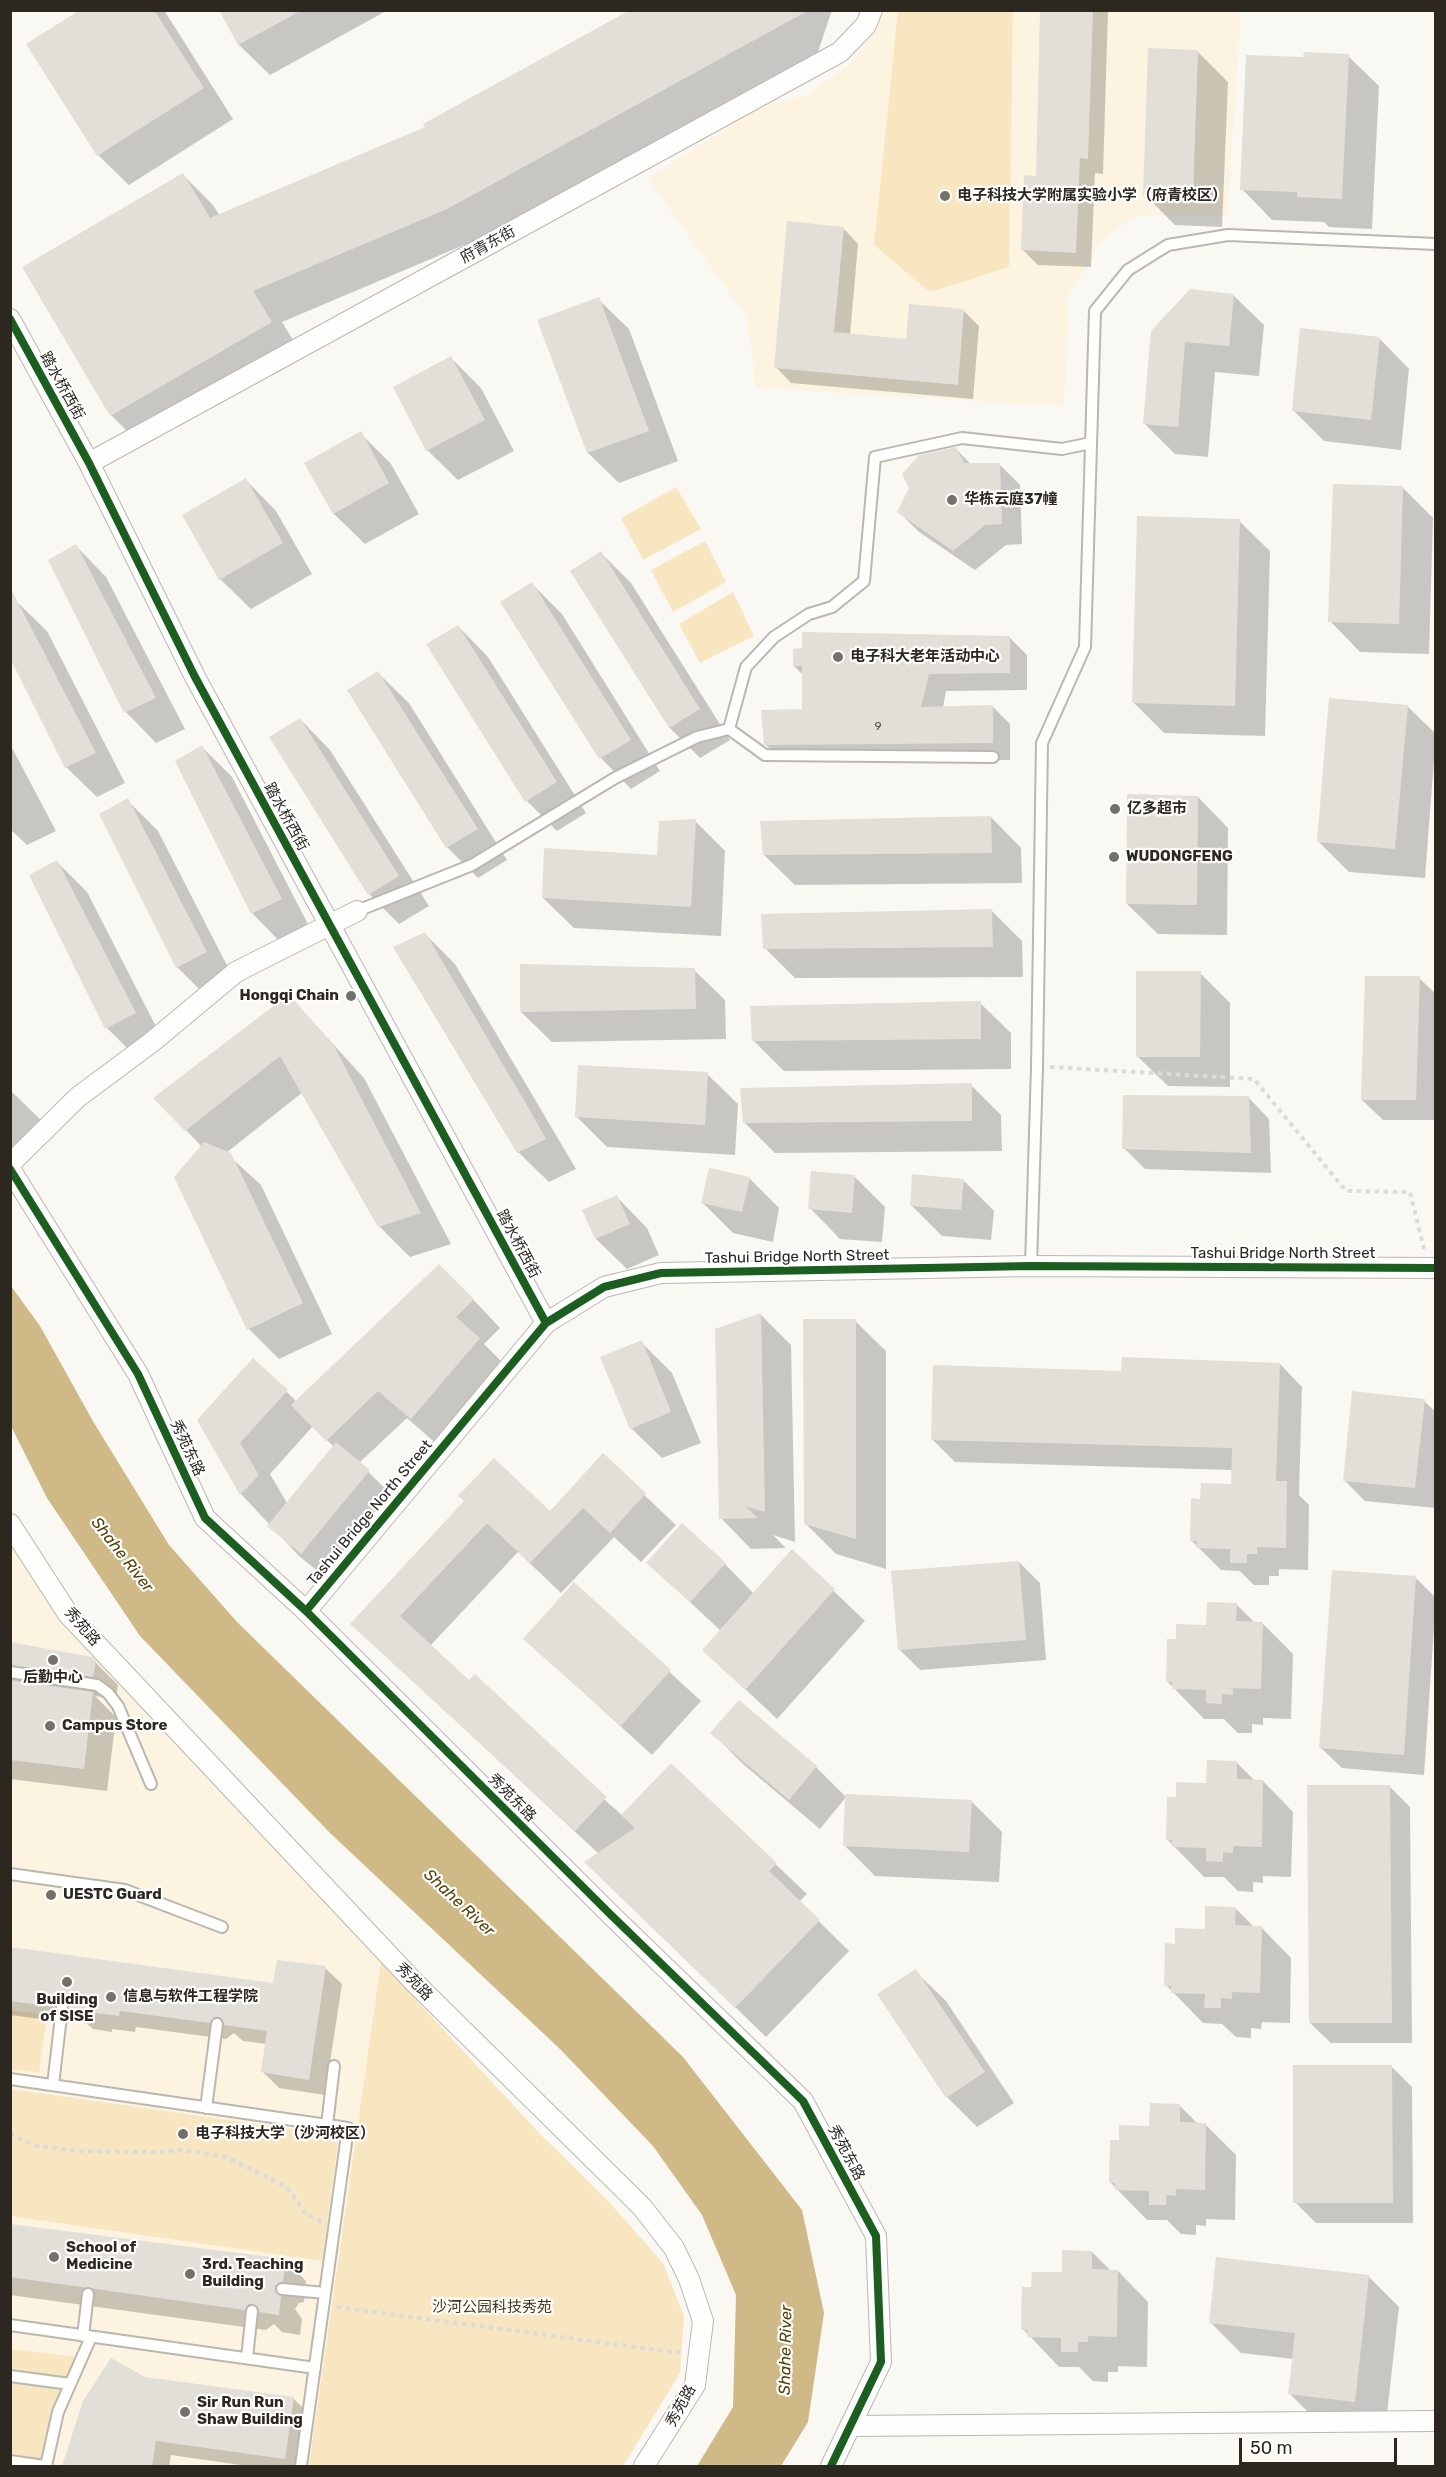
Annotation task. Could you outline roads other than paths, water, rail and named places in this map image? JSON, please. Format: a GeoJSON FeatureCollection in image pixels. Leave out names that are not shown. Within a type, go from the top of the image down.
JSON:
{"type":"FeatureCollection","features":[{"type":"Feature","properties":{"kind":"street","name":"府青东街"},"geometry":{"type":"LineString","coordinates":[[89,463],[840,52],[866,25],[872,10]]}},
{"type":"Feature","properties":{"kind":"street","name":"踏水桥西街"},"geometry":{"type":"LineString","coordinates":[[10,319],[89,463],[195,677],[546,1323]]}},
{"type":"Feature","properties":{"kind":"street"},"geometry":{"type":"LineString","coordinates":[[10,1164],[78,1097],[152,1042],[236,972],[357,911]]}},
{"type":"Feature","properties":{"kind":"street","name":"秀苑东路"},"geometry":{"type":"LineString","coordinates":[[10,1168],[138,1374],[205,1518],[306,1611],[602,1906],[803,2101],[876,2236],[881,2362],[831,2466]]}},
{"type":"Feature","properties":{"kind":"street","name":"Tashui Bridge North Street"},"geometry":{"type":"LineString","coordinates":[[306,1611],[546,1323],[604,1287],[661,1273],[1031,1266],[1432,1268]]}},
{"type":"Feature","properties":{"kind":"street","name":"秀苑路"},"geometry":{"type":"LineString","coordinates":[[10,1524],[68,1614],[414,1982],[642,2206],[674,2248],[689,2279],[704,2321],[695,2385],[644,2466]]}},
{"type":"Feature","properties":{"kind":"street"},"geometry":{"type":"LineString","coordinates":[[850,2426],[1436,2421]]}},
{"type":"Feature","properties":{"kind":"lane"},"geometry":{"type":"LineString","coordinates":[[1031,1266],[1037,1067],[1042,743],[1085,647],[1095,311],[1128,270],[1168,245],[1228,235],[1436,244]]}},
{"type":"Feature","properties":{"kind":"lane"},"geometry":{"type":"LineString","coordinates":[[729,729],[746,667],[774,637],[809,614],[832,607],[864,580],[874,457],[962,438],[1062,449],[1091,444]]}},
{"type":"Feature","properties":{"kind":"lane"},"geometry":{"type":"LineString","coordinates":[[357,911],[472,865],[615,778],[697,737],[729,729],[765,754],[993,757]]}},
{"type":"Feature","properties":{"kind":"lane"},"geometry":{"type":"LineString","coordinates":[[10,1672],[97,1685],[108,1693],[118,1706],[151,1784]]}},
{"type":"Feature","properties":{"kind":"lane"},"geometry":{"type":"LineString","coordinates":[[10,1874],[125,1890],[222,1927]]}},
{"type":"Feature","properties":{"kind":"lane"},"geometry":{"type":"LineString","coordinates":[[53,2085],[62,2008]]}},
{"type":"Feature","properties":{"kind":"lane"},"geometry":{"type":"LineString","coordinates":[[206,2108],[217,2024]]}},
{"type":"Feature","properties":{"kind":"lane"},"geometry":{"type":"LineString","coordinates":[[327,2125],[334,2066]]}},
{"type":"Feature","properties":{"kind":"lane"},"geometry":{"type":"LineString","coordinates":[[10,2079],[348,2128],[301,2466]]}},
{"type":"Feature","properties":{"kind":"lane"},"geometry":{"type":"LineString","coordinates":[[282,2289],[325,2293]]}},
{"type":"Feature","properties":{"kind":"lane"},"geometry":{"type":"LineString","coordinates":[[10,2462],[45,2466],[58,2412],[87,2336],[88,2294]]}},
{"type":"Feature","properties":{"kind":"lane"},"geometry":{"type":"LineString","coordinates":[[247,2358],[252,2311]]}},
{"type":"Feature","properties":{"kind":"lane"},"geometry":{"type":"LineString","coordinates":[[10,2325],[315,2368]]}},
{"type":"Feature","properties":{"kind":"lane"},"geometry":{"type":"LineString","coordinates":[[10,2376],[70,2384]]}},
{"type":"Feature","properties":{"kind":"water","name":"Shahe River"},"geometry":{"type":"Polygon","coordinates":[[[11,1286],[40,1326],[94,1423],[169,1545],[238,1623],[683,2057],[802,2210],[824,2313],[808,2422],[781,2466],[697,2466],[733,2407],[736,2295],[702,2215],[653,2146],[560,2049],[330,1833],[140,1636],[47,1498],[11,1426],[11,1286]]]}},
{"type":"Feature","properties":{"kind":"place","name":"电子科技大学附属实验小学（府青校区）"},"geometry":{"type":"Point","coordinates":[945,196]}},
{"type":"Feature","properties":{"kind":"place","name":"华栋云庭37幢"},"geometry":{"type":"Point","coordinates":[952,500]}},
{"type":"Feature","properties":{"kind":"place","name":"电子科大老年活动中心"},"geometry":{"type":"Point","coordinates":[838,657]}},
{"type":"Feature","properties":{"kind":"place","name":"亿多超市"},"geometry":{"type":"Point","coordinates":[1115,809]}},
{"type":"Feature","properties":{"kind":"place","name":"WUDONGFENG"},"geometry":{"type":"Point","coordinates":[1114,857]}},
{"type":"Feature","properties":{"kind":"place","name":"Hongqi Chain"},"geometry":{"type":"Point","coordinates":[351,996]}},
{"type":"Feature","properties":{"kind":"place","name":"后勤中心"},"geometry":{"type":"Point","coordinates":[53,1660]}},
{"type":"Feature","properties":{"kind":"place","name":"Campus Store"},"geometry":{"type":"Point","coordinates":[50,1726]}},
{"type":"Feature","properties":{"kind":"place","name":"UESTC Guard"},"geometry":{"type":"Point","coordinates":[51,1895]}},
{"type":"Feature","properties":{"kind":"place","name":"Building of SISE"},"geometry":{"type":"Point","coordinates":[67,1982]}},
{"type":"Feature","properties":{"kind":"place","name":"信息与软件工程学院"},"geometry":{"type":"Point","coordinates":[111,1997]}},
{"type":"Feature","properties":{"kind":"place","name":"电子科技大学（沙河校区）"},"geometry":{"type":"Point","coordinates":[183,2134]}},
{"type":"Feature","properties":{"kind":"place","name":"School of Medicine"},"geometry":{"type":"Point","coordinates":[54,2257]}},
{"type":"Feature","properties":{"kind":"place","name":"3rd. Teaching Building"},"geometry":{"type":"Point","coordinates":[190,2274]}},
{"type":"Feature","properties":{"kind":"place","name":"Sir Run Run Shaw Building"},"geometry":{"type":"Point","coordinates":[185,2412]}},
{"type":"Feature","properties":{"kind":"park label","name":"沙河公园科技秀苑"},"geometry":{"type":"Point","coordinates":[492,2308]}}]}
